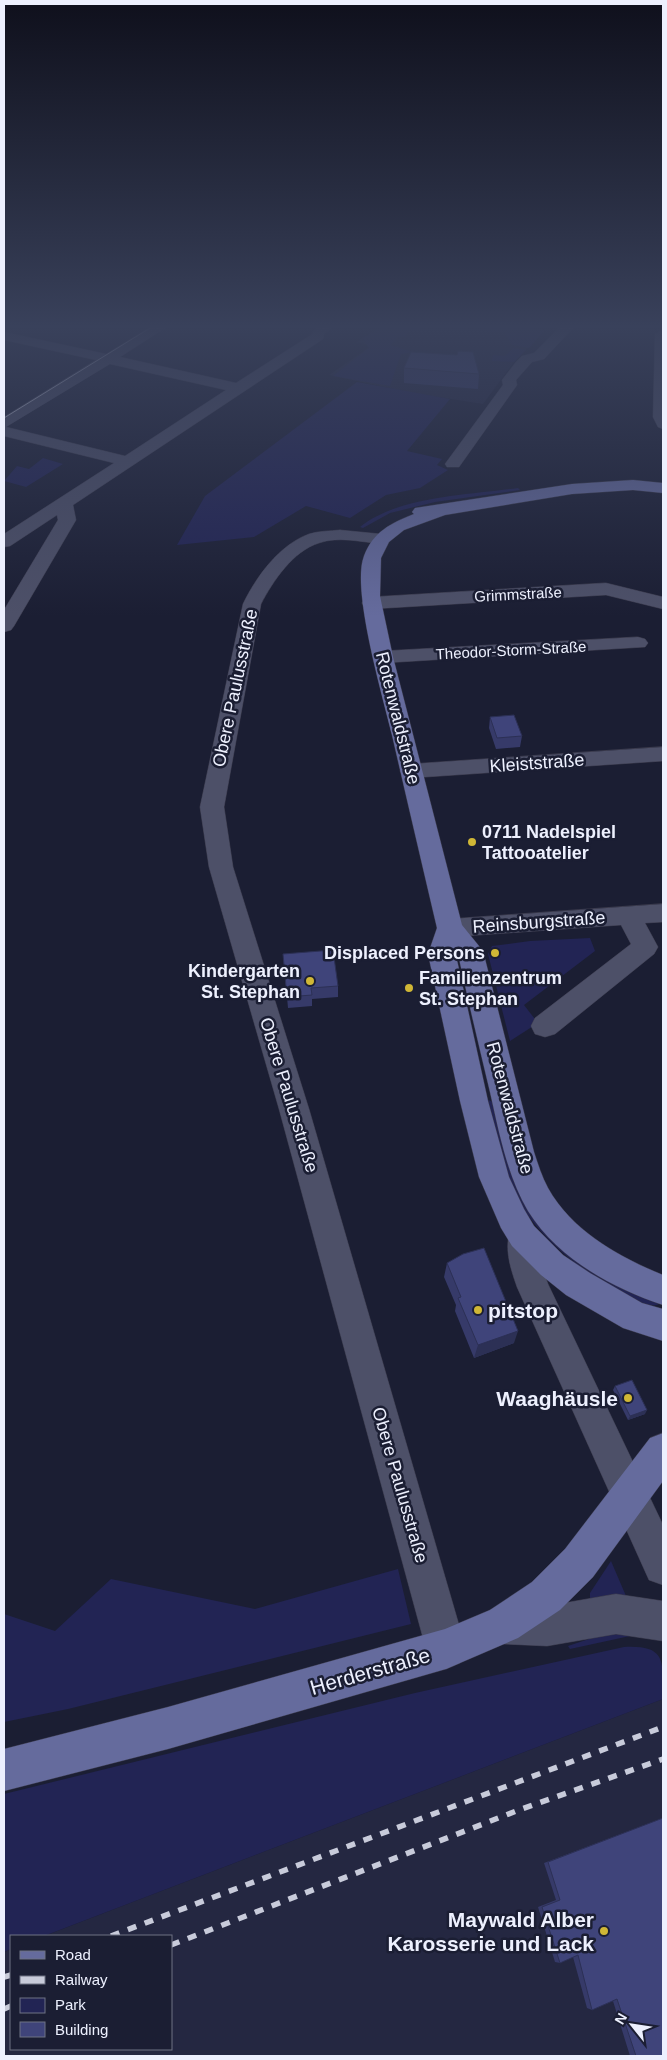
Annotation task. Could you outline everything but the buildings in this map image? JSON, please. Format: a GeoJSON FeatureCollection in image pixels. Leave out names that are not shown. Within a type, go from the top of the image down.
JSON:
{"type":"FeatureCollection","features":[{"type":"Feature","properties":{"kind":"main road"},"geometry":{"type":"LineString","coordinates":[[372,538],[439,511],[598,486],[628,484],[663,488]]}},
{"type":"Feature","properties":{"kind":"main road","name":"Rotenwaldstraße"},"geometry":{"type":"LineString","coordinates":[[372,538],[356,550],[356,564],[361,584],[371,599],[383,658],[450,928],[470,951],[507,1095],[519,1152],[530,1183],[544,1209],[583,1247],[612,1267],[663,1290]]}},
{"type":"Feature","properties":{"kind":"main road","name":"Rotenwaldstraße"},"geometry":{"type":"LineString","coordinates":[[450,928],[441,954],[474,1101],[494,1177],[512,1218],[523,1236],[552,1265],[578,1284],[636,1317],[663,1325]]}},
{"type":"Feature","properties":{"kind":"main road"},"geometry":{"type":"LineString","coordinates":[[474,1101],[483,1088],[494,1089],[507,1095]]}},
{"type":"Feature","properties":{"kind":"main road","name":"Herderstraße"},"geometry":{"type":"LineString","coordinates":[[4,1770],[168,1728],[446,1649],[504,1624],[546,1596],[579,1563],[663,1451]]}},
{"type":"Feature","properties":{"kind":"street"},"geometry":{"type":"LineString","coordinates":[[4,542],[184,424]]}},
{"type":"Feature","properties":{"kind":"street"},"geometry":{"type":"LineString","coordinates":[[453,464],[482,424]]}},
{"type":"Feature","properties":{"kind":"street"},"geometry":{"type":"LineString","coordinates":[[4,431],[127,461]]}},
{"type":"Feature","properties":{"kind":"street"},"geometry":{"type":"LineString","coordinates":[[4,626],[68,520],[64,504]]}},
{"type":"Feature","properties":{"kind":"street","name":"Obere Paulusstraße"},"geometry":{"type":"LineString","coordinates":[[372,538],[330,535],[314,538],[288,554],[260,588],[252,604],[216,773],[212,807],[220,867],[294,1109],[446,1649]]}},
{"type":"Feature","properties":{"kind":"street","name":"Grimmstraße"},"geometry":{"type":"LineString","coordinates":[[371,599],[606,589],[663,602]]}},
{"type":"Feature","properties":{"kind":"street","name":"Theodor-Storm-Straße"},"geometry":{"type":"LineString","coordinates":[[383,658],[638,643]]}},
{"type":"Feature","properties":{"kind":"street","name":"Kleiststraße"},"geometry":{"type":"LineString","coordinates":[[411,772],[663,754]]}},
{"type":"Feature","properties":{"kind":"street","name":"Reinsburgstraße"},"geometry":{"type":"LineString","coordinates":[[450,928],[663,913]]}},
{"type":"Feature","properties":{"kind":"street","name":"Reinsburgstraße"},"geometry":{"type":"LineString","coordinates":[[545,1026],[645,947],[629,916]]}},
{"type":"Feature","properties":{"kind":"street","name":"Rotenwaldstraße"},"geometry":{"type":"LineString","coordinates":[[523,1236],[525,1265],[534,1287],[663,1566]]}},
{"type":"Feature","properties":{"kind":"street"},"geometry":{"type":"LineString","coordinates":[[504,1624],[547,1626],[616,1614],[663,1621]]}},
{"type":"Feature","properties":{"kind":"shaded area"},"geometry":{"type":"Polygon","coordinates":[[[663,1699],[663,2056],[4,2056],[4,1952],[10,1949],[10,2050],[172,2050],[172,1935],[47,1935],[663,1699]]]}},
{"type":"Feature","properties":{"kind":"green space"},"geometry":{"type":"Polygon","coordinates":[[[301,424],[429,424],[407,451],[442,459],[437,465],[448,470],[420,488],[386,495],[350,518],[306,506],[254,537],[177,545],[205,496],[301,424]]]}},
{"type":"Feature","properties":{"kind":"green space"},"geometry":{"type":"Polygon","coordinates":[[[43,458],[63,464],[26,487],[4,481],[17,466],[29,469],[43,458]]]}},
{"type":"Feature","properties":{"kind":"green space"},"geometry":{"type":"Polygon","coordinates":[[[518,488],[520,490],[435,502],[390,513],[363,528],[360,527],[394,509],[414,503],[435,498],[518,488]]]}},
{"type":"Feature","properties":{"kind":"green space"},"geometry":{"type":"Polygon","coordinates":[[[590,938],[595,951],[524,1005],[538,1023],[510,1041],[488,954],[492,946],[530,941],[590,938]]]}},
{"type":"Feature","properties":{"kind":"green space"},"geometry":{"type":"Polygon","coordinates":[[[486,1099],[493,1102],[511,1168],[659,1300],[659,1304],[643,1304],[625,1296],[599,1280],[566,1255],[536,1226],[513,1192],[505,1173],[486,1099]]]}},
{"type":"Feature","properties":{"kind":"green space"},"geometry":{"type":"Polygon","coordinates":[[[611,1561],[626,1596],[590,1600],[590,1593],[611,1561]]]}},
{"type":"Feature","properties":{"kind":"green space"},"geometry":{"type":"Polygon","coordinates":[[[398,1569],[411,1624],[68,1709],[4,1722],[4,1614],[55,1631],[111,1579],[255,1609],[398,1569]]]}},
{"type":"Feature","properties":{"kind":"green space"},"geometry":{"type":"Polygon","coordinates":[[[619,1629],[630,1636],[570,1649],[568,1646],[619,1629]]]}},
{"type":"Feature","properties":{"kind":"green space"},"geometry":{"type":"Polygon","coordinates":[[[624,1647],[638,1647],[655,1653],[660,1658],[663,1675],[663,1699],[47,1935],[10,1935],[10,1949],[4,1952],[4,1794],[415,1693],[624,1647]]]}},
{"type":"Feature","properties":{"kind":"railway"},"geometry":{"type":"LineString","coordinates":[[114,1935],[663,1727]]}},
{"type":"Feature","properties":{"kind":"railway"},"geometry":{"type":"LineString","coordinates":[[172,1945],[519,1810],[663,1759]]}},
{"type":"Feature","properties":{"kind":"railway"},"geometry":{"type":"LineString","coordinates":[[4,1977],[10,1975]]}},
{"type":"Feature","properties":{"kind":"railway"},"geometry":{"type":"LineString","coordinates":[[4,2009],[10,2006]]}},
{"type":"Feature","properties":{"kind":"place","name":"0711 Nadelspiel Tattooatelier"},"geometry":{"type":"Point","coordinates":[472,842]}},
{"type":"Feature","properties":{"kind":"place","name":"Displaced Persons"},"geometry":{"type":"Point","coordinates":[495,953]}},
{"type":"Feature","properties":{"kind":"place","name":"Kindergarten St. Stephan"},"geometry":{"type":"Point","coordinates":[310,981]}},
{"type":"Feature","properties":{"kind":"place","name":"Familienzentrum St. Stephan"},"geometry":{"type":"Point","coordinates":[409,988]}},
{"type":"Feature","properties":{"kind":"place","name":"pitstop"},"geometry":{"type":"Point","coordinates":[478,1310]}},
{"type":"Feature","properties":{"kind":"place","name":"Waaghäusle"},"geometry":{"type":"Point","coordinates":[628,1398]}},
{"type":"Feature","properties":{"kind":"place","name":"Maywald Alber Karosserie und Lack"},"geometry":{"type":"Point","coordinates":[604,1931]}}]}
